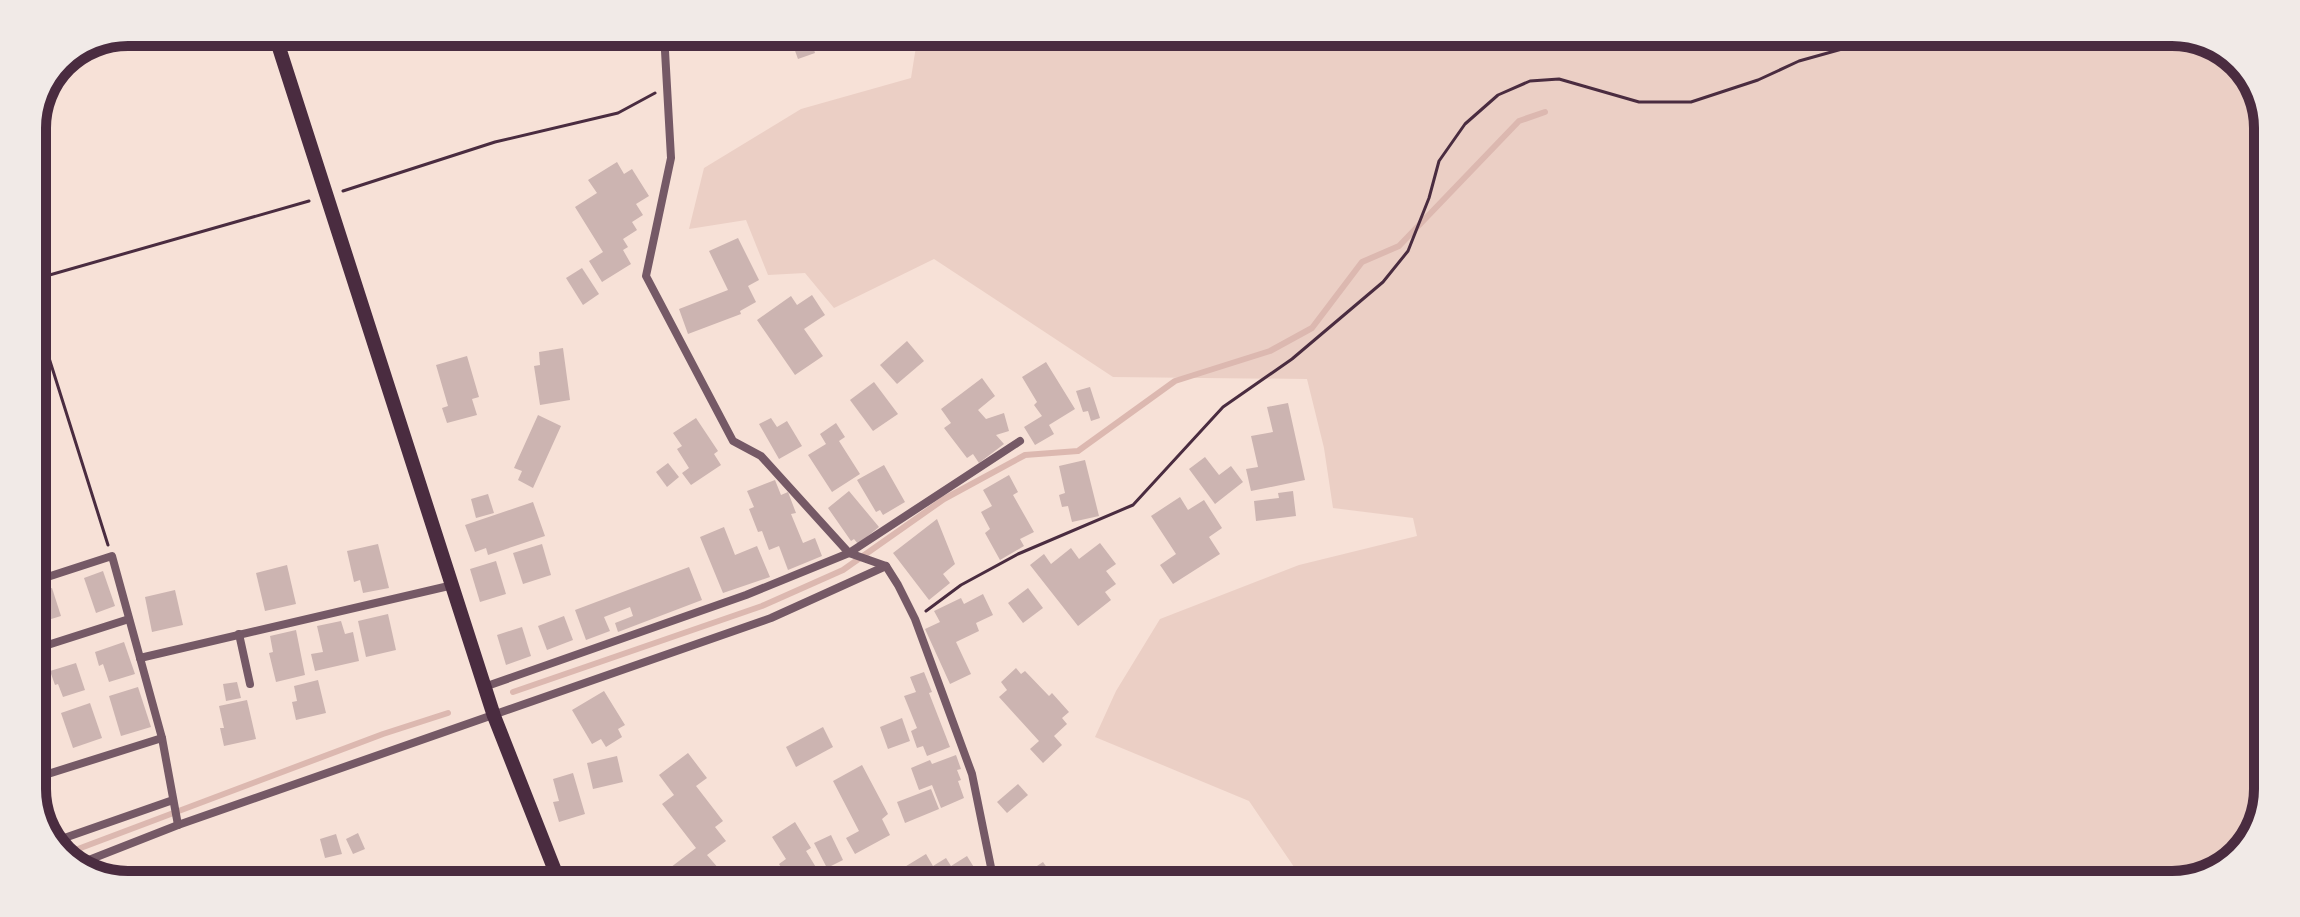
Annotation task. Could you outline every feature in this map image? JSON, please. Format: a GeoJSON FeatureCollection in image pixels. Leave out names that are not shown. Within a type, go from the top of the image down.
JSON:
{"type":"FeatureCollection","features":[{"type":"Feature","properties":{"kind":"highway"},"geometry":{"type":"LineString","coordinates":[[279,46],[487,686],[494,716],[555,871]]}},
{"type":"Feature","properties":{"kind":"street"},"geometry":{"type":"LineString","coordinates":[[665,46],[671,158],[646,276],[733,441],[761,456],[849,553],[886,566],[915,619],[972,774],[992,871]]}},
{"type":"Feature","properties":{"kind":"street"},"geometry":{"type":"LineString","coordinates":[[487,686],[746,595],[849,553],[1020,441]]}},
{"type":"Feature","properties":{"kind":"street"},"geometry":{"type":"LineString","coordinates":[[46,577],[112,556],[162,738],[178,825]]}},
{"type":"Feature","properties":{"kind":"street"},"geometry":{"type":"LineString","coordinates":[[89,860],[178,825],[771,618],[886,566]]}},
{"type":"Feature","properties":{"kind":"street"},"geometry":{"type":"LineString","coordinates":[[140,658],[454,585]]}},
{"type":"Feature","properties":{"kind":"street"},"geometry":{"type":"LineString","coordinates":[[46,646],[129,619]]}},
{"type":"Feature","properties":{"kind":"street"},"geometry":{"type":"LineString","coordinates":[[239,634],[250,684]]}},
{"type":"Feature","properties":{"kind":"street"},"geometry":{"type":"LineString","coordinates":[[46,775],[162,738]]}},
{"type":"Feature","properties":{"kind":"street"},"geometry":{"type":"LineString","coordinates":[[63,839],[173,800]]}},
{"type":"Feature","properties":{"kind":"path"},"geometry":{"type":"LineString","coordinates":[[915,619],[961,585],[1018,554],[1133,505],[1223,407],[1292,359],[1383,282],[1408,251],[1429,198],[1439,161],[1465,124],[1498,95],[1530,81],[1559,79],[1639,102],[1691,102],[1758,80],[1799,61],[1853,46]]}},
{"type":"Feature","properties":{"kind":"path"},"geometry":{"type":"LineString","coordinates":[[46,276],[328,196],[495,142],[618,113],[668,86]]}},
{"type":"Feature","properties":{"kind":"path"},"geometry":{"type":"LineString","coordinates":[[46,348],[112,556]]}},
{"type":"Feature","properties":{"kind":"shaded area"},"geometry":{"type":"Polygon","coordinates":[[[916,46],[2172,46],[2198,50],[2208,55],[2222,63],[2237,78],[2250,102],[2254,123],[2254,788],[2250,815],[2243,830],[2222,854],[2198,867],[2172,871],[1297,871],[1249,801],[1095,737],[1116,691],[1160,619],[1299,565],[1417,536],[1413,518],[1333,508],[1324,448],[1307,379],[1113,377],[934,259],[834,308],[805,273],[768,275],[746,220],[689,229],[704,168],[801,109],[911,78],[916,46]]]}},
{"type":"Feature","properties":{"kind":"building"},"geometry":{"type":"Polygon","coordinates":[[[793,46],[813,46],[815,53],[798,59],[793,46]]]}},
{"type":"Feature","properties":{"kind":"building"},"geometry":{"type":"Polygon","coordinates":[[[617,162],[624,174],[632,169],[649,196],[636,204],[643,215],[632,222],[637,230],[623,239],[628,247],[623,250],[631,264],[602,282],[589,261],[603,252],[575,207],[597,193],[588,180],[617,162]]]}},
{"type":"Feature","properties":{"kind":"building"},"geometry":{"type":"Polygon","coordinates":[[[738,238],[759,280],[748,286],[756,302],[740,311],[741,314],[688,334],[679,309],[728,290],[709,251],[738,238]]]}},
{"type":"Feature","properties":{"kind":"building"},"geometry":{"type":"Polygon","coordinates":[[[582,268],[599,294],[583,305],[566,278],[582,268]]]}},
{"type":"Feature","properties":{"kind":"building"},"geometry":{"type":"Polygon","coordinates":[[[812,295],[825,315],[804,329],[823,356],[795,375],[757,320],[791,296],[797,305],[812,295]]]}},
{"type":"Feature","properties":{"kind":"building"},"geometry":{"type":"Polygon","coordinates":[[[907,341],[924,361],[897,384],[880,365],[907,341]]]}},
{"type":"Feature","properties":{"kind":"building"},"geometry":{"type":"Polygon","coordinates":[[[563,348],[570,400],[540,405],[534,366],[540,365],[539,352],[563,348]]]}},
{"type":"Feature","properties":{"kind":"building"},"geometry":{"type":"Polygon","coordinates":[[[467,356],[479,397],[472,399],[477,415],[447,423],[442,408],[448,406],[436,365],[467,356]]]}},
{"type":"Feature","properties":{"kind":"building"},"geometry":{"type":"Polygon","coordinates":[[[1046,362],[1075,409],[1049,425],[1054,434],[1035,445],[1024,427],[1042,416],[1022,377],[1046,362]]]}},
{"type":"Feature","properties":{"kind":"building"},"geometry":{"type":"Polygon","coordinates":[[[982,378],[995,396],[978,410],[986,419],[1004,413],[1009,431],[996,435],[1004,444],[979,463],[973,454],[967,458],[944,428],[951,423],[941,409],[982,378]]]}},
{"type":"Feature","properties":{"kind":"building"},"geometry":{"type":"Polygon","coordinates":[[[874,382],[898,414],[873,431],[850,400],[874,382]]]}},
{"type":"Feature","properties":{"kind":"building"},"geometry":{"type":"Polygon","coordinates":[[[1090,387],[1100,418],[1091,421],[1088,411],[1083,412],[1076,391],[1090,387]]]}},
{"type":"Feature","properties":{"kind":"building"},"geometry":{"type":"Polygon","coordinates":[[[1288,403],[1305,480],[1251,491],[1246,469],[1258,467],[1251,436],[1273,432],[1267,407],[1288,403]]]}},
{"type":"Feature","properties":{"kind":"building"},"geometry":{"type":"Polygon","coordinates":[[[538,415],[561,426],[533,488],[518,480],[522,471],[514,468],[538,415]]]}},
{"type":"Feature","properties":{"kind":"building"},"geometry":{"type":"Polygon","coordinates":[[[696,418],[718,451],[714,454],[721,465],[691,485],[682,473],[689,468],[677,449],[682,446],[673,433],[696,418]]]}},
{"type":"Feature","properties":{"kind":"building"},"geometry":{"type":"Polygon","coordinates":[[[771,418],[777,427],[787,421],[802,446],[779,459],[759,424],[771,418]]]}},
{"type":"Feature","properties":{"kind":"building"},"geometry":{"type":"Polygon","coordinates":[[[836,423],[845,437],[839,441],[860,474],[832,492],[808,455],[826,444],[820,434],[836,423]]]}},
{"type":"Feature","properties":{"kind":"building"},"geometry":{"type":"Polygon","coordinates":[[[1205,457],[1219,475],[1231,466],[1243,482],[1215,504],[1189,469],[1205,457]]]}},
{"type":"Feature","properties":{"kind":"building"},"geometry":{"type":"Polygon","coordinates":[[[1085,460],[1099,516],[1072,522],[1068,506],[1062,507],[1059,495],[1065,493],[1059,466],[1085,460]]]}},
{"type":"Feature","properties":{"kind":"building"},"geometry":{"type":"Polygon","coordinates":[[[668,463],[679,477],[667,487],[656,472],[668,463]]]}},
{"type":"Feature","properties":{"kind":"building"},"geometry":{"type":"Polygon","coordinates":[[[884,465],[905,502],[883,515],[880,510],[876,512],[857,480],[884,465]]]}},
{"type":"Feature","properties":{"kind":"building"},"geometry":{"type":"Polygon","coordinates":[[[1009,475],[1018,492],[1013,495],[1034,532],[1020,539],[1024,546],[1000,560],[985,533],[990,529],[981,512],[992,506],[983,490],[1009,475]]]}},
{"type":"Feature","properties":{"kind":"building"},"geometry":{"type":"Polygon","coordinates":[[[775,480],[781,495],[788,492],[796,513],[791,514],[803,543],[815,538],[822,556],[788,570],[779,546],[769,550],[749,509],[754,507],[747,491],[775,480]]]}},
{"type":"Feature","properties":{"kind":"building"},"geometry":{"type":"Polygon","coordinates":[[[849,491],[879,527],[858,544],[854,539],[851,541],[828,508],[849,491]]]}},
{"type":"Feature","properties":{"kind":"building"},"geometry":{"type":"Polygon","coordinates":[[[1293,491],[1296,516],[1256,521],[1254,501],[1279,498],[1278,493],[1293,491]]]}},
{"type":"Feature","properties":{"kind":"building"},"geometry":{"type":"Polygon","coordinates":[[[488,494],[494,513],[476,518],[471,499],[488,494]]]}},
{"type":"Feature","properties":{"kind":"building"},"geometry":{"type":"Polygon","coordinates":[[[1180,497],[1188,510],[1204,500],[1222,528],[1209,537],[1220,554],[1173,584],[1160,565],[1176,554],[1151,516],[1180,497]]]}},
{"type":"Feature","properties":{"kind":"building"},"geometry":{"type":"Polygon","coordinates":[[[533,502],[545,536],[488,555],[486,548],[475,552],[465,525],[533,502]]]}},
{"type":"Feature","properties":{"kind":"building"},"geometry":{"type":"Polygon","coordinates":[[[937,519],[955,564],[943,574],[950,583],[929,600],[893,553],[937,519]]]}},
{"type":"Feature","properties":{"kind":"building"},"geometry":{"type":"Polygon","coordinates":[[[724,527],[735,555],[757,546],[770,577],[723,593],[700,537],[724,527]]]}},
{"type":"Feature","properties":{"kind":"building"},"geometry":{"type":"Polygon","coordinates":[[[1100,543],[1116,564],[1106,571],[1116,584],[1105,592],[1111,600],[1078,626],[1030,565],[1044,554],[1051,564],[1071,548],[1079,559],[1100,543]]]}},
{"type":"Feature","properties":{"kind":"building"},"geometry":{"type":"Polygon","coordinates":[[[378,544],[389,588],[363,593],[360,580],[354,582],[347,551],[378,544]]]}},
{"type":"Feature","properties":{"kind":"building"},"geometry":{"type":"Polygon","coordinates":[[[542,544],[551,575],[523,584],[513,553],[542,544]]]}},
{"type":"Feature","properties":{"kind":"building"},"geometry":{"type":"Polygon","coordinates":[[[496,561],[506,594],[480,602],[470,569],[496,561]]]}},
{"type":"Feature","properties":{"kind":"building"},"geometry":{"type":"Polygon","coordinates":[[[287,565],[296,604],[265,611],[256,573],[287,565]]]}},
{"type":"Feature","properties":{"kind":"building"},"geometry":{"type":"Polygon","coordinates":[[[689,567],[702,600],[618,632],[615,623],[633,616],[630,607],[604,617],[610,631],[586,640],[575,610],[689,567]]]}},
{"type":"Feature","properties":{"kind":"building"},"geometry":{"type":"Polygon","coordinates":[[[103,571],[115,606],[96,613],[84,578],[103,571]]]}},
{"type":"Feature","properties":{"kind":"building"},"geometry":{"type":"Polygon","coordinates":[[[52,588],[61,616],[46,621],[46,590],[52,588]]]}},
{"type":"Feature","properties":{"kind":"building"},"geometry":{"type":"Polygon","coordinates":[[[1028,588],[1043,608],[1023,623],[1008,603],[1028,588]]]}},
{"type":"Feature","properties":{"kind":"building"},"geometry":{"type":"Polygon","coordinates":[[[175,590],[183,625],[152,632],[145,597],[175,590]]]}},
{"type":"Feature","properties":{"kind":"building"},"geometry":{"type":"Polygon","coordinates":[[[983,594],[993,615],[976,623],[979,631],[956,642],[971,674],[950,684],[925,629],[940,622],[934,611],[961,598],[964,604],[983,594]]]}},
{"type":"Feature","properties":{"kind":"building"},"geometry":{"type":"Polygon","coordinates":[[[388,614],[396,650],[366,657],[358,621],[388,614]]]}},
{"type":"Feature","properties":{"kind":"building"},"geometry":{"type":"Polygon","coordinates":[[[564,616],[573,640],[547,650],[538,626],[564,616]]]}},
{"type":"Feature","properties":{"kind":"building"},"geometry":{"type":"Polygon","coordinates":[[[341,621],[345,634],[353,632],[359,661],[315,671],[311,654],[323,652],[317,626],[341,621]]]}},
{"type":"Feature","properties":{"kind":"building"},"geometry":{"type":"Polygon","coordinates":[[[522,627],[531,656],[506,665],[497,635],[522,627]]]}},
{"type":"Feature","properties":{"kind":"building"},"geometry":{"type":"Polygon","coordinates":[[[296,630],[305,675],[276,682],[269,653],[273,652],[270,636],[296,630]]]}},
{"type":"Feature","properties":{"kind":"building"},"geometry":{"type":"Polygon","coordinates":[[[124,642],[135,674],[109,682],[95,652],[124,642]]]}},
{"type":"Feature","properties":{"kind":"building"},"geometry":{"type":"Polygon","coordinates":[[[76,663],[85,690],[63,697],[50,671],[76,663]]]}},
{"type":"Feature","properties":{"kind":"building"},"geometry":{"type":"Polygon","coordinates":[[[1016,668],[1021,674],[1025,671],[1049,696],[1052,693],[1069,712],[1062,718],[1067,724],[1054,736],[1062,745],[1043,763],[1030,749],[1039,741],[999,697],[1007,690],[1001,682],[1016,668]]]}},
{"type":"Feature","properties":{"kind":"building"},"geometry":{"type":"Polygon","coordinates":[[[924,672],[950,747],[927,756],[923,746],[917,748],[911,731],[917,728],[904,696],[916,692],[910,677],[924,672]]]}},
{"type":"Feature","properties":{"kind":"building"},"geometry":{"type":"Polygon","coordinates":[[[318,680],[326,713],[296,720],[292,702],[297,701],[294,686],[318,680]]]}},
{"type":"Feature","properties":{"kind":"building"},"geometry":{"type":"Polygon","coordinates":[[[237,682],[241,698],[226,701],[223,684],[237,682]]]}},
{"type":"Feature","properties":{"kind":"building"},"geometry":{"type":"Polygon","coordinates":[[[138,687],[151,727],[121,736],[109,696],[138,687]]]}},
{"type":"Feature","properties":{"kind":"building"},"geometry":{"type":"Polygon","coordinates":[[[604,691],[625,725],[618,729],[622,737],[606,747],[601,739],[592,744],[572,710],[604,691]]]}},
{"type":"Feature","properties":{"kind":"building"},"geometry":{"type":"Polygon","coordinates":[[[247,700],[256,739],[224,746],[219,706],[247,700]]]}},
{"type":"Feature","properties":{"kind":"building"},"geometry":{"type":"Polygon","coordinates":[[[90,703],[102,738],[73,748],[61,713],[90,703]]]}},
{"type":"Feature","properties":{"kind":"building"},"geometry":{"type":"Polygon","coordinates":[[[902,718],[910,741],[888,749],[880,727],[902,718]]]}},
{"type":"Feature","properties":{"kind":"building"},"geometry":{"type":"Polygon","coordinates":[[[823,727],[833,747],[796,767],[786,747],[823,727]]]}},
{"type":"Feature","properties":{"kind":"building"},"geometry":{"type":"Polygon","coordinates":[[[46,732],[51,748],[46,750],[46,732]]]}},
{"type":"Feature","properties":{"kind":"building"},"geometry":{"type":"Polygon","coordinates":[[[688,753],[707,778],[696,786],[723,821],[715,827],[726,841],[707,855],[719,869],[716,871],[666,871],[696,848],[662,804],[674,795],[659,775],[688,753]]]}},
{"type":"Feature","properties":{"kind":"building"},"geometry":{"type":"Polygon","coordinates":[[[956,755],[961,769],[957,770],[961,780],[958,781],[964,798],[941,808],[932,785],[919,790],[911,768],[930,760],[932,764],[956,755]]]}},
{"type":"Feature","properties":{"kind":"building"},"geometry":{"type":"Polygon","coordinates":[[[617,756],[623,782],[593,789],[587,763],[617,756]]]}},
{"type":"Feature","properties":{"kind":"building"},"geometry":{"type":"Polygon","coordinates":[[[862,765],[888,814],[882,819],[890,835],[855,854],[846,838],[859,831],[833,781],[862,765]]]}},
{"type":"Feature","properties":{"kind":"building"},"geometry":{"type":"Polygon","coordinates":[[[573,773],[585,814],[559,822],[553,802],[559,801],[553,779],[573,773]]]}},
{"type":"Feature","properties":{"kind":"building"},"geometry":{"type":"Polygon","coordinates":[[[1018,784],[1028,795],[1007,813],[997,802],[1018,784]]]}},
{"type":"Feature","properties":{"kind":"building"},"geometry":{"type":"Polygon","coordinates":[[[931,789],[939,809],[905,823],[897,802],[931,789]]]}},
{"type":"Feature","properties":{"kind":"building"},"geometry":{"type":"Polygon","coordinates":[[[795,822],[811,848],[806,851],[817,869],[784,871],[779,864],[786,859],[772,837],[795,822]]]}},
{"type":"Feature","properties":{"kind":"building"},"geometry":{"type":"Polygon","coordinates":[[[358,833],[365,849],[353,854],[346,839],[358,833]]]}},
{"type":"Feature","properties":{"kind":"building"},"geometry":{"type":"Polygon","coordinates":[[[336,834],[342,854],[325,858],[320,839],[336,834]]]}},
{"type":"Feature","properties":{"kind":"building"},"geometry":{"type":"Polygon","coordinates":[[[831,835],[843,860],[827,868],[814,843],[831,835]]]}},
{"type":"Feature","properties":{"kind":"building"},"geometry":{"type":"Polygon","coordinates":[[[926,854],[933,866],[946,858],[951,866],[967,856],[976,871],[898,871],[926,854]]]}},
{"type":"Feature","properties":{"kind":"building"},"geometry":{"type":"Polygon","coordinates":[[[1043,862],[1049,871],[1030,871],[1043,862]]]}},
{"type":"Feature","properties":{"kind":"waterway"},"geometry":{"type":"LineString","coordinates":[[513,692],[762,606],[843,570],[944,499],[1025,455],[1078,451],[1175,381],[1270,351],[1312,328],[1362,262],[1399,246],[1519,121],[1545,112]]}},
{"type":"Feature","properties":{"kind":"waterway"},"geometry":{"type":"LineString","coordinates":[[74,851],[383,734],[448,713]]}}]}
